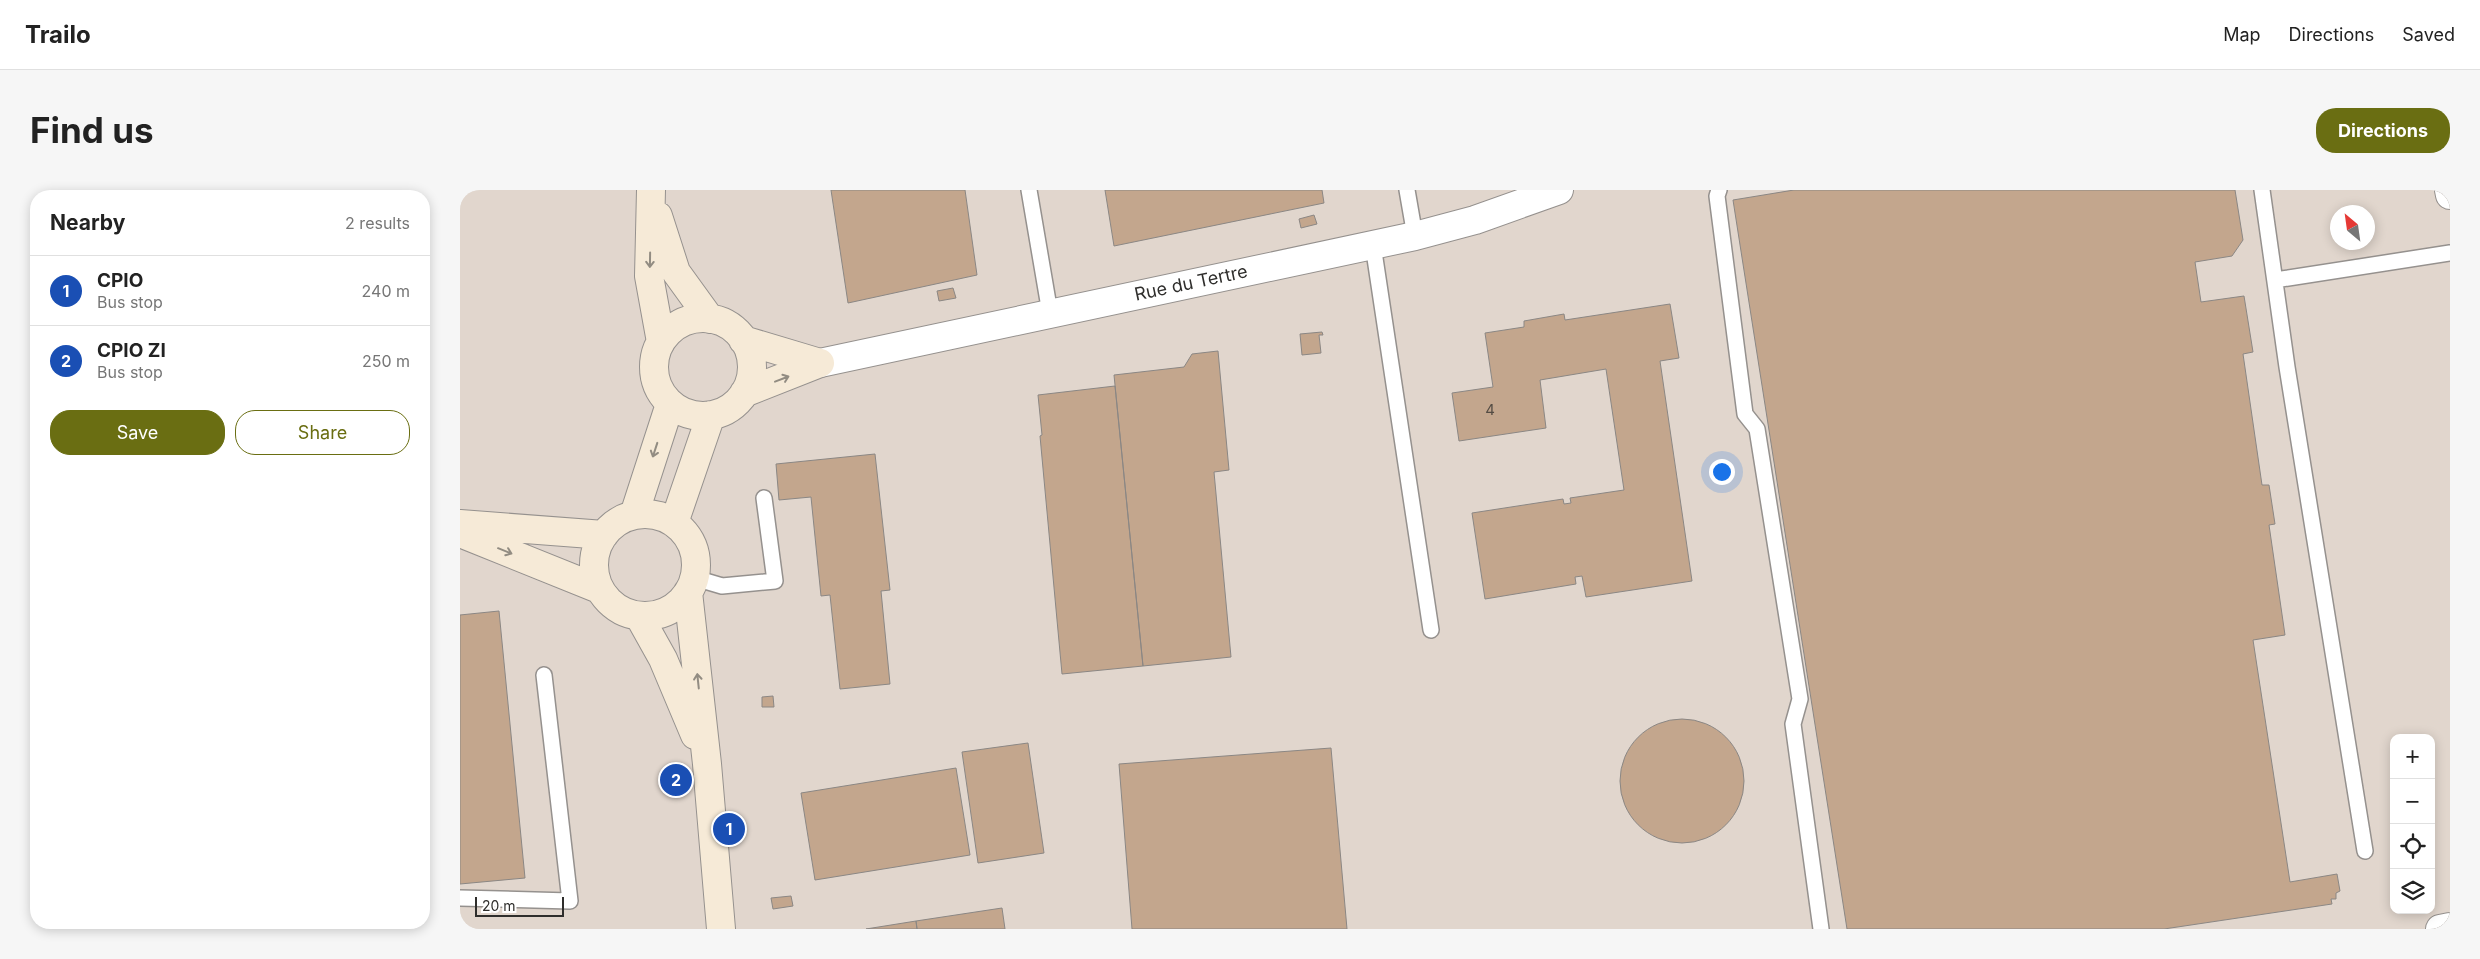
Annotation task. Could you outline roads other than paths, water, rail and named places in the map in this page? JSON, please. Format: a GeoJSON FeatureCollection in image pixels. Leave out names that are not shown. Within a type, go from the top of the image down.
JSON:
{"type":"FeatureCollection","features":[{"type":"Feature","properties":{"kind":"main road"},"geometry":{"type":"LineString","coordinates":[[650,192],[676,272],[710,319]]}},
{"type":"Feature","properties":{"kind":"main road"},"geometry":{"type":"LineString","coordinates":[[650,192],[649,276],[661,342]]}},
{"type":"Feature","properties":{"kind":"main road"},"geometry":{"type":"LineString","coordinates":[[696,319],[710,319],[734,330],[743,340],[749,352],[750,380],[744,393],[724,412],[696,416],[682,412],[670,404],[659,390],[654,375],[655,358],[661,342],[670,331],[682,323],[696,319]]}},
{"type":"Feature","properties":{"kind":"main road"},"geometry":{"type":"LineString","coordinates":[[743,340],[820,363]]}},
{"type":"Feature","properties":{"kind":"main road"},"geometry":{"type":"LineString","coordinates":[[744,393],[820,363]]}},
{"type":"Feature","properties":{"kind":"main road"},"geometry":{"type":"LineString","coordinates":[[634,515],[670,404]]}},
{"type":"Feature","properties":{"kind":"main road"},"geometry":{"type":"LineString","coordinates":[[674,523],[711,415]]}},
{"type":"Feature","properties":{"kind":"main road"},"geometry":{"type":"LineString","coordinates":[[692,585],[679,603],[667,611],[653,616],[638,616],[623,612],[609,602],[600,589],[595,575],[594,561],[597,547],[604,535],[622,519],[634,515],[654,515],[674,523],[685,533],[693,547],[696,562],[692,585],[721,929]]}},
{"type":"Feature","properties":{"kind":"main road"},"geometry":{"type":"LineString","coordinates":[[460,524],[604,535]]}},
{"type":"Feature","properties":{"kind":"main road"},"geometry":{"type":"LineString","coordinates":[[460,533],[600,589]]}},
{"type":"Feature","properties":{"kind":"main road"},"geometry":{"type":"LineString","coordinates":[[638,616],[663,658],[707,764]]}},
{"type":"Feature","properties":{"kind":"street","name":"Rue du Tertre"},"geometry":{"type":"LineString","coordinates":[[820,363],[1414,236],[1476,220],[1559,190]]}},
{"type":"Feature","properties":{"kind":"street"},"geometry":{"type":"LineString","coordinates":[[2449,190],[2450,195]]}},
{"type":"Feature","properties":{"kind":"street"},"geometry":{"type":"LineString","coordinates":[[2440,929],[2450,927]]}},
{"type":"Feature","properties":{"kind":"lane"},"geometry":{"type":"LineString","coordinates":[[1029,190],[1050,313]]}},
{"type":"Feature","properties":{"kind":"lane"},"geometry":{"type":"LineString","coordinates":[[1407,190],[1414,236]]}},
{"type":"Feature","properties":{"kind":"lane"},"geometry":{"type":"LineString","coordinates":[[1718,190],[1717,196],[1745,414],[1757,429],[1800,699],[1793,724],[1822,929]]}},
{"type":"Feature","properties":{"kind":"lane"},"geometry":{"type":"LineString","coordinates":[[2262,190],[2365,851]]}},
{"type":"Feature","properties":{"kind":"lane"},"geometry":{"type":"LineString","coordinates":[[1373,245],[1430,630]]}},
{"type":"Feature","properties":{"kind":"lane"},"geometry":{"type":"LineString","coordinates":[[2275,280],[2450,253]]}},
{"type":"Feature","properties":{"kind":"lane"},"geometry":{"type":"LineString","coordinates":[[692,585],[722,586],[775,581],[764,498]]}},
{"type":"Feature","properties":{"kind":"lane"},"geometry":{"type":"LineString","coordinates":[[460,898],[570,901],[544,674]]}},
{"type":"Feature","properties":{"kind":"place","name":"CPIO ZI"},"geometry":{"type":"Point","coordinates":[676,780]}},
{"type":"Feature","properties":{"kind":"place","name":"CPIO"},"geometry":{"type":"Point","coordinates":[729,829]}}]}
